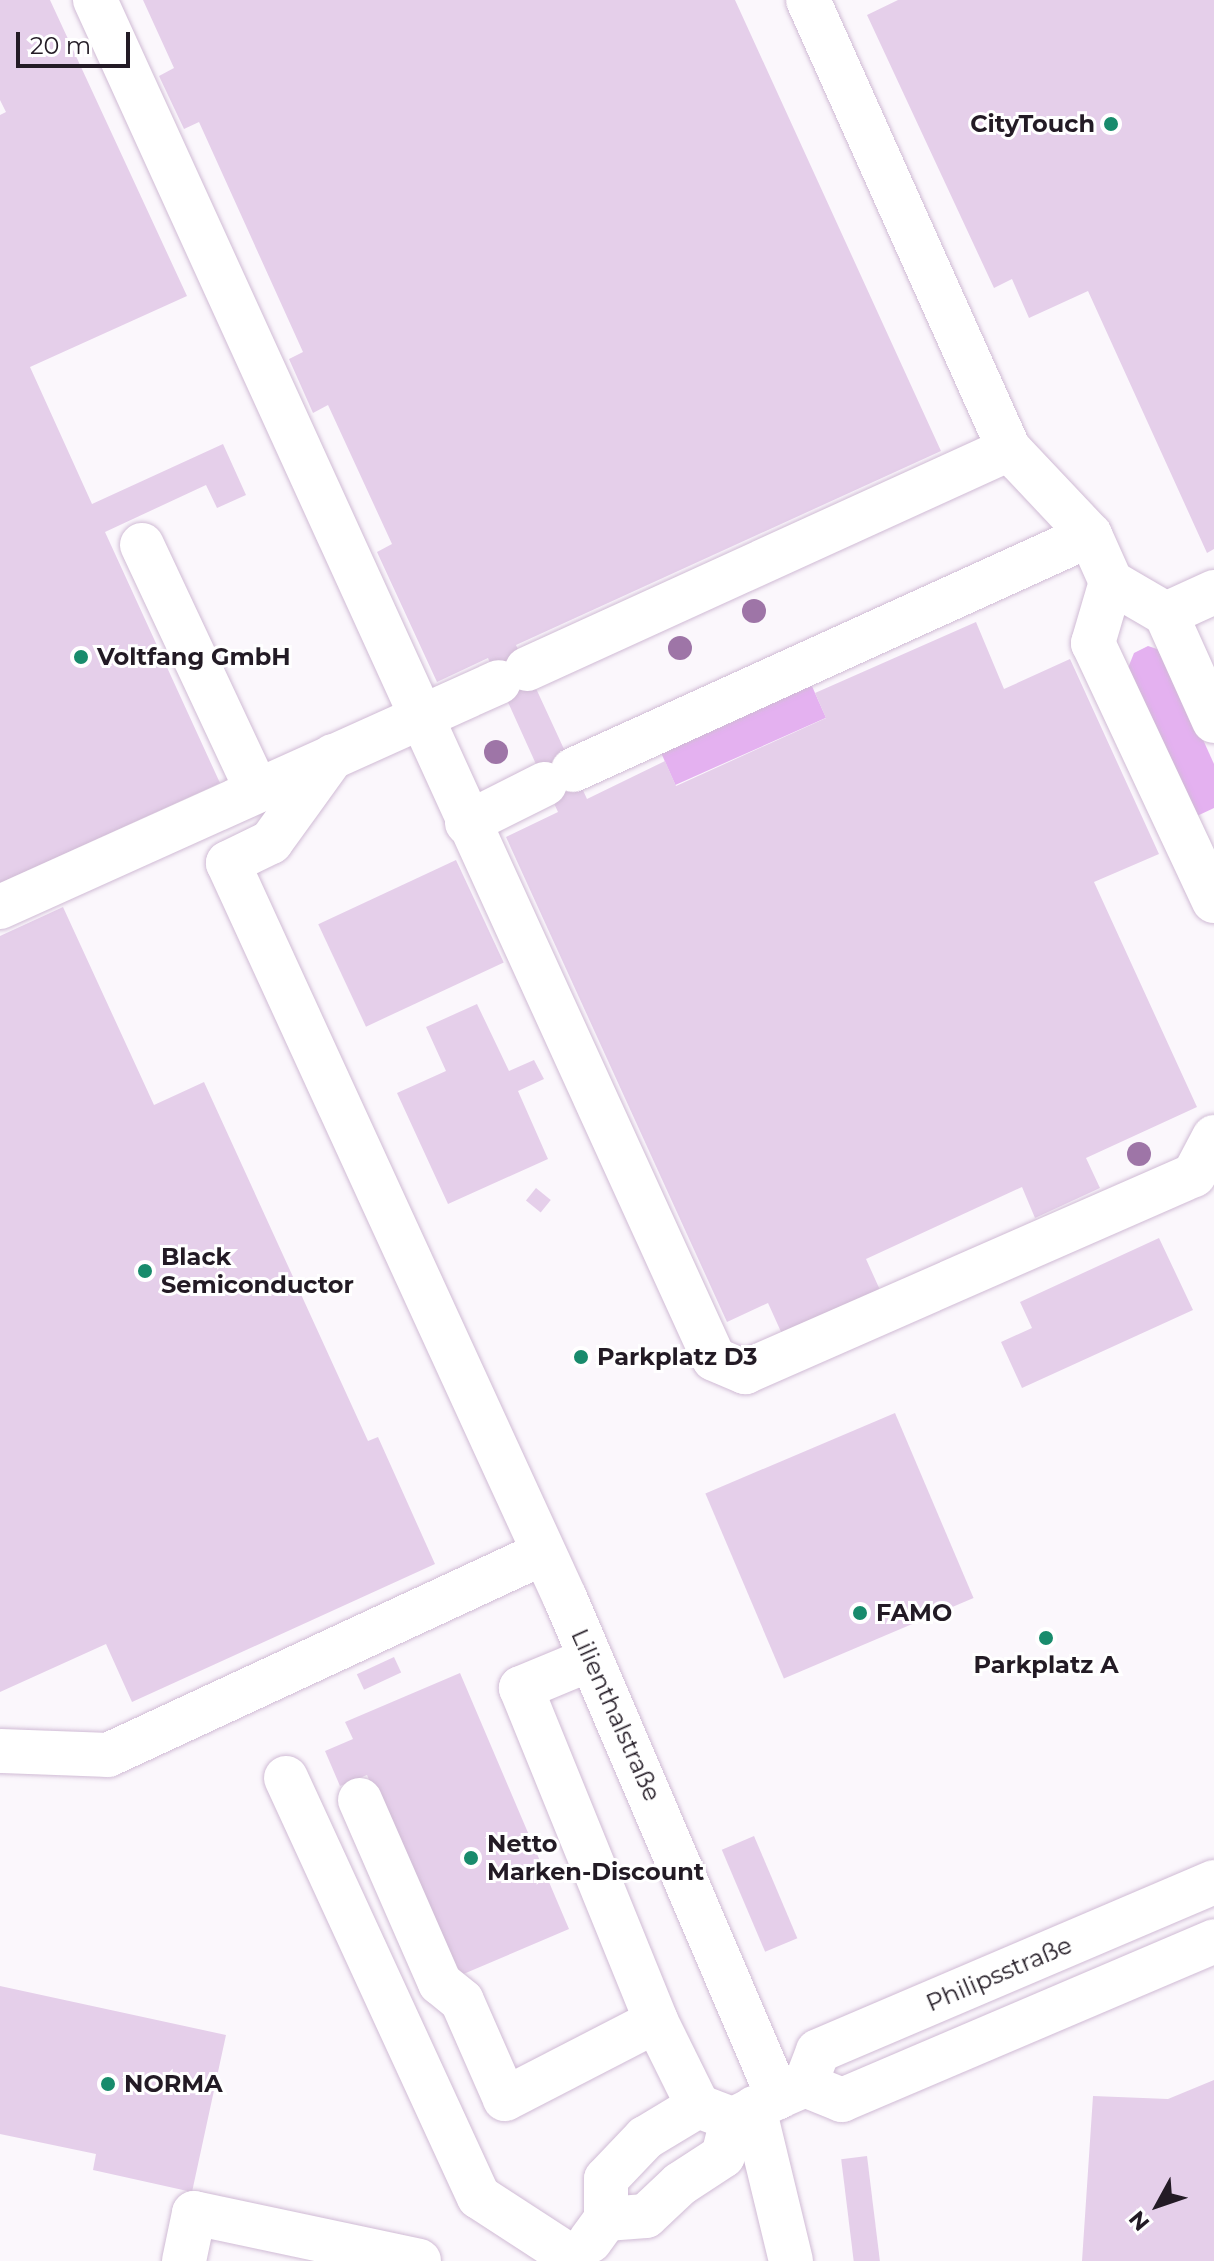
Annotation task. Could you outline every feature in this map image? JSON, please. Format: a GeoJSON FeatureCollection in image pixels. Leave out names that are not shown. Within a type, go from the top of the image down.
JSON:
{"type":"FeatureCollection","features":[{"type":"Feature","properties":{"kind":"street"},"geometry":{"type":"LineString","coordinates":[[95,0],[418,716],[714,1359],[728,1369],[745,1372],[1194,1175],[1214,1137]]}},
{"type":"Feature","properties":{"kind":"street"},"geometry":{"type":"LineString","coordinates":[[808,0],[1009,449],[1090,535],[1111,582],[1166,614],[1214,721]]}},
{"type":"Feature","properties":{"kind":"street"},"geometry":{"type":"LineString","coordinates":[[0,907],[1009,449]]}},
{"type":"Feature","properties":{"kind":"street"},"geometry":{"type":"LineString","coordinates":[[467,823],[559,777],[1090,535]]}},
{"type":"Feature","properties":{"kind":"street"},"geometry":{"type":"LineString","coordinates":[[142,545],[257,790]]}},
{"type":"Feature","properties":{"kind":"street"},"geometry":{"type":"LineString","coordinates":[[1111,582],[1093,643],[1202,844],[1214,901]]}},
{"type":"Feature","properties":{"kind":"street"},"geometry":{"type":"LineString","coordinates":[[1166,614],[1214,592]]}},
{"type":"Feature","properties":{"kind":"street","name":"Lilienthalstraße"},"geometry":{"type":"LineString","coordinates":[[333,756],[271,842],[228,863],[591,1659],[753,2103]]}},
{"type":"Feature","properties":{"kind":"street"},"geometry":{"type":"LineString","coordinates":[[0,1751],[108,1755],[543,1553]]}},
{"type":"Feature","properties":{"kind":"street"},"geometry":{"type":"LineString","coordinates":[[591,1659],[521,1688],[656,2021],[753,2103],[791,2261]]}},
{"type":"Feature","properties":{"kind":"street"},"geometry":{"type":"LineString","coordinates":[[286,1778],[479,2197],[576,2260],[606,2219],[606,2179],[645,2138],[753,2103],[842,2100],[1214,1941]]}},
{"type":"Feature","properties":{"kind":"street"},"geometry":{"type":"LineString","coordinates":[[360,1800],[440,1983],[462,2001],[505,2099],[656,2021]]}},
{"type":"Feature","properties":{"kind":"street","name":"Philipsstraße"},"geometry":{"type":"LineString","coordinates":[[606,2219],[646,2216],[680,2184],[723,2156],[753,2103],[818,2051],[1214,1882]]}},
{"type":"Feature","properties":{"kind":"street"},"geometry":{"type":"LineString","coordinates":[[184,2261],[194,2213],[419,2261]]}},
{"type":"Feature","properties":{"kind":"shaded area"},"geometry":{"type":"Polygon","coordinates":[[[1148,646],[1163,651],[1214,764],[1214,808],[1197,816],[1128,668],[1134,653],[1148,646]]]}},
{"type":"Feature","properties":{"kind":"shaded area"},"geometry":{"type":"Polygon","coordinates":[[[811,684],[826,718],[675,785],[660,751],[811,684]]]}},
{"type":"Feature","properties":{"kind":"building"},"geometry":{"type":"Polygon","coordinates":[[[0,0],[50,0],[187,296],[30,367],[92,504],[223,444],[246,495],[217,508],[206,485],[105,532],[220,783],[0,883],[0,115],[6,112],[0,100],[0,0]]]}},
{"type":"Feature","properties":{"kind":"building"},"geometry":{"type":"Polygon","coordinates":[[[143,0],[735,0],[941,451],[516,645],[587,799],[665,761],[676,786],[826,718],[815,693],[976,622],[1004,689],[1070,659],[1159,854],[1094,882],[1197,1107],[1086,1158],[1100,1188],[1035,1218],[1022,1187],[866,1259],[880,1290],[782,1334],[768,1303],[727,1322],[506,837],[558,812],[488,658],[437,682],[377,552],[392,544],[328,405],[313,413],[289,359],[303,352],[199,122],[184,129],[159,76],[174,68],[143,0]]]}},
{"type":"Feature","properties":{"kind":"building"},"geometry":{"type":"Polygon","coordinates":[[[898,0],[1214,0],[1214,549],[1207,553],[1088,291],[1029,318],[1012,279],[994,288],[867,15],[898,0]]]}},
{"type":"Feature","properties":{"kind":"building"},"geometry":{"type":"Polygon","coordinates":[[[456,860],[504,962],[366,1027],[318,924],[456,860]]]}},
{"type":"Feature","properties":{"kind":"building","name":"Black Semiconductor"},"geometry":{"type":"Polygon","coordinates":[[[63,907],[154,1105],[204,1082],[368,1441],[378,1437],[435,1564],[132,1702],[106,1644],[0,1692],[0,936],[63,907]]]}},
{"type":"Feature","properties":{"kind":"building"},"geometry":{"type":"Polygon","coordinates":[[[477,1004],[509,1071],[534,1060],[544,1079],[518,1091],[548,1159],[448,1204],[397,1093],[446,1071],[426,1027],[477,1004]]]}},
{"type":"Feature","properties":{"kind":"building"},"geometry":{"type":"Polygon","coordinates":[[[536,1188],[551,1200],[541,1212],[526,1200],[536,1188]]]}},
{"type":"Feature","properties":{"kind":"building"},"geometry":{"type":"Polygon","coordinates":[[[1159,1238],[1193,1310],[1022,1388],[1001,1342],[1032,1328],[1020,1302],[1159,1238]]]}},
{"type":"Feature","properties":{"kind":"building"},"geometry":{"type":"Polygon","coordinates":[[[895,1413],[974,1598],[784,1679],[705,1493],[895,1413]]]}},
{"type":"Feature","properties":{"kind":"building"},"geometry":{"type":"Polygon","coordinates":[[[394,1657],[401,1672],[364,1690],[357,1674],[394,1657]]]}},
{"type":"Feature","properties":{"kind":"building","name":"Netto Marken-Discount"},"geometry":{"type":"Polygon","coordinates":[[[460,1673],[569,1929],[454,1978],[367,1775],[340,1786],[325,1751],[353,1739],[345,1722],[460,1673]]]}},
{"type":"Feature","properties":{"kind":"building"},"geometry":{"type":"Polygon","coordinates":[[[754,1836],[797,1938],[765,1952],[722,1850],[754,1836]]]}},
{"type":"Feature","properties":{"kind":"building","name":"NORMA"},"geometry":{"type":"Polygon","coordinates":[[[0,1986],[226,2035],[192,2192],[93,2170],[96,2154],[0,2134],[0,1986]]]}},
{"type":"Feature","properties":{"kind":"building"},"geometry":{"type":"Polygon","coordinates":[[[1214,2080],[1214,2261],[1082,2261],[1093,2096],[1168,2099],[1214,2080]]]}},
{"type":"Feature","properties":{"kind":"building"},"geometry":{"type":"Polygon","coordinates":[[[867,2156],[880,2261],[854,2261],[841,2159],[867,2156]]]}},
{"type":"Feature","properties":{"kind":"place","name":"CityTouch"},"geometry":{"type":"Point","coordinates":[1111,124]}},
{"type":"Feature","properties":{"kind":"place","name":"Voltfang GmbH"},"geometry":{"type":"Point","coordinates":[81,657]}},
{"type":"Feature","properties":{"kind":"place","name":"Black Semiconductor"},"geometry":{"type":"Point","coordinates":[145,1271]}},
{"type":"Feature","properties":{"kind":"place","name":"Parkplatz D3"},"geometry":{"type":"Point","coordinates":[581,1357]}},
{"type":"Feature","properties":{"kind":"place","name":"FAMO"},"geometry":{"type":"Point","coordinates":[860,1613]}},
{"type":"Feature","properties":{"kind":"place","name":"Parkplatz A"},"geometry":{"type":"Point","coordinates":[1046,1638]}},
{"type":"Feature","properties":{"kind":"place","name":"Netto Marken-Discount"},"geometry":{"type":"Point","coordinates":[471,1858]}},
{"type":"Feature","properties":{"kind":"place","name":"NORMA"},"geometry":{"type":"Point","coordinates":[108,2084]}}]}
